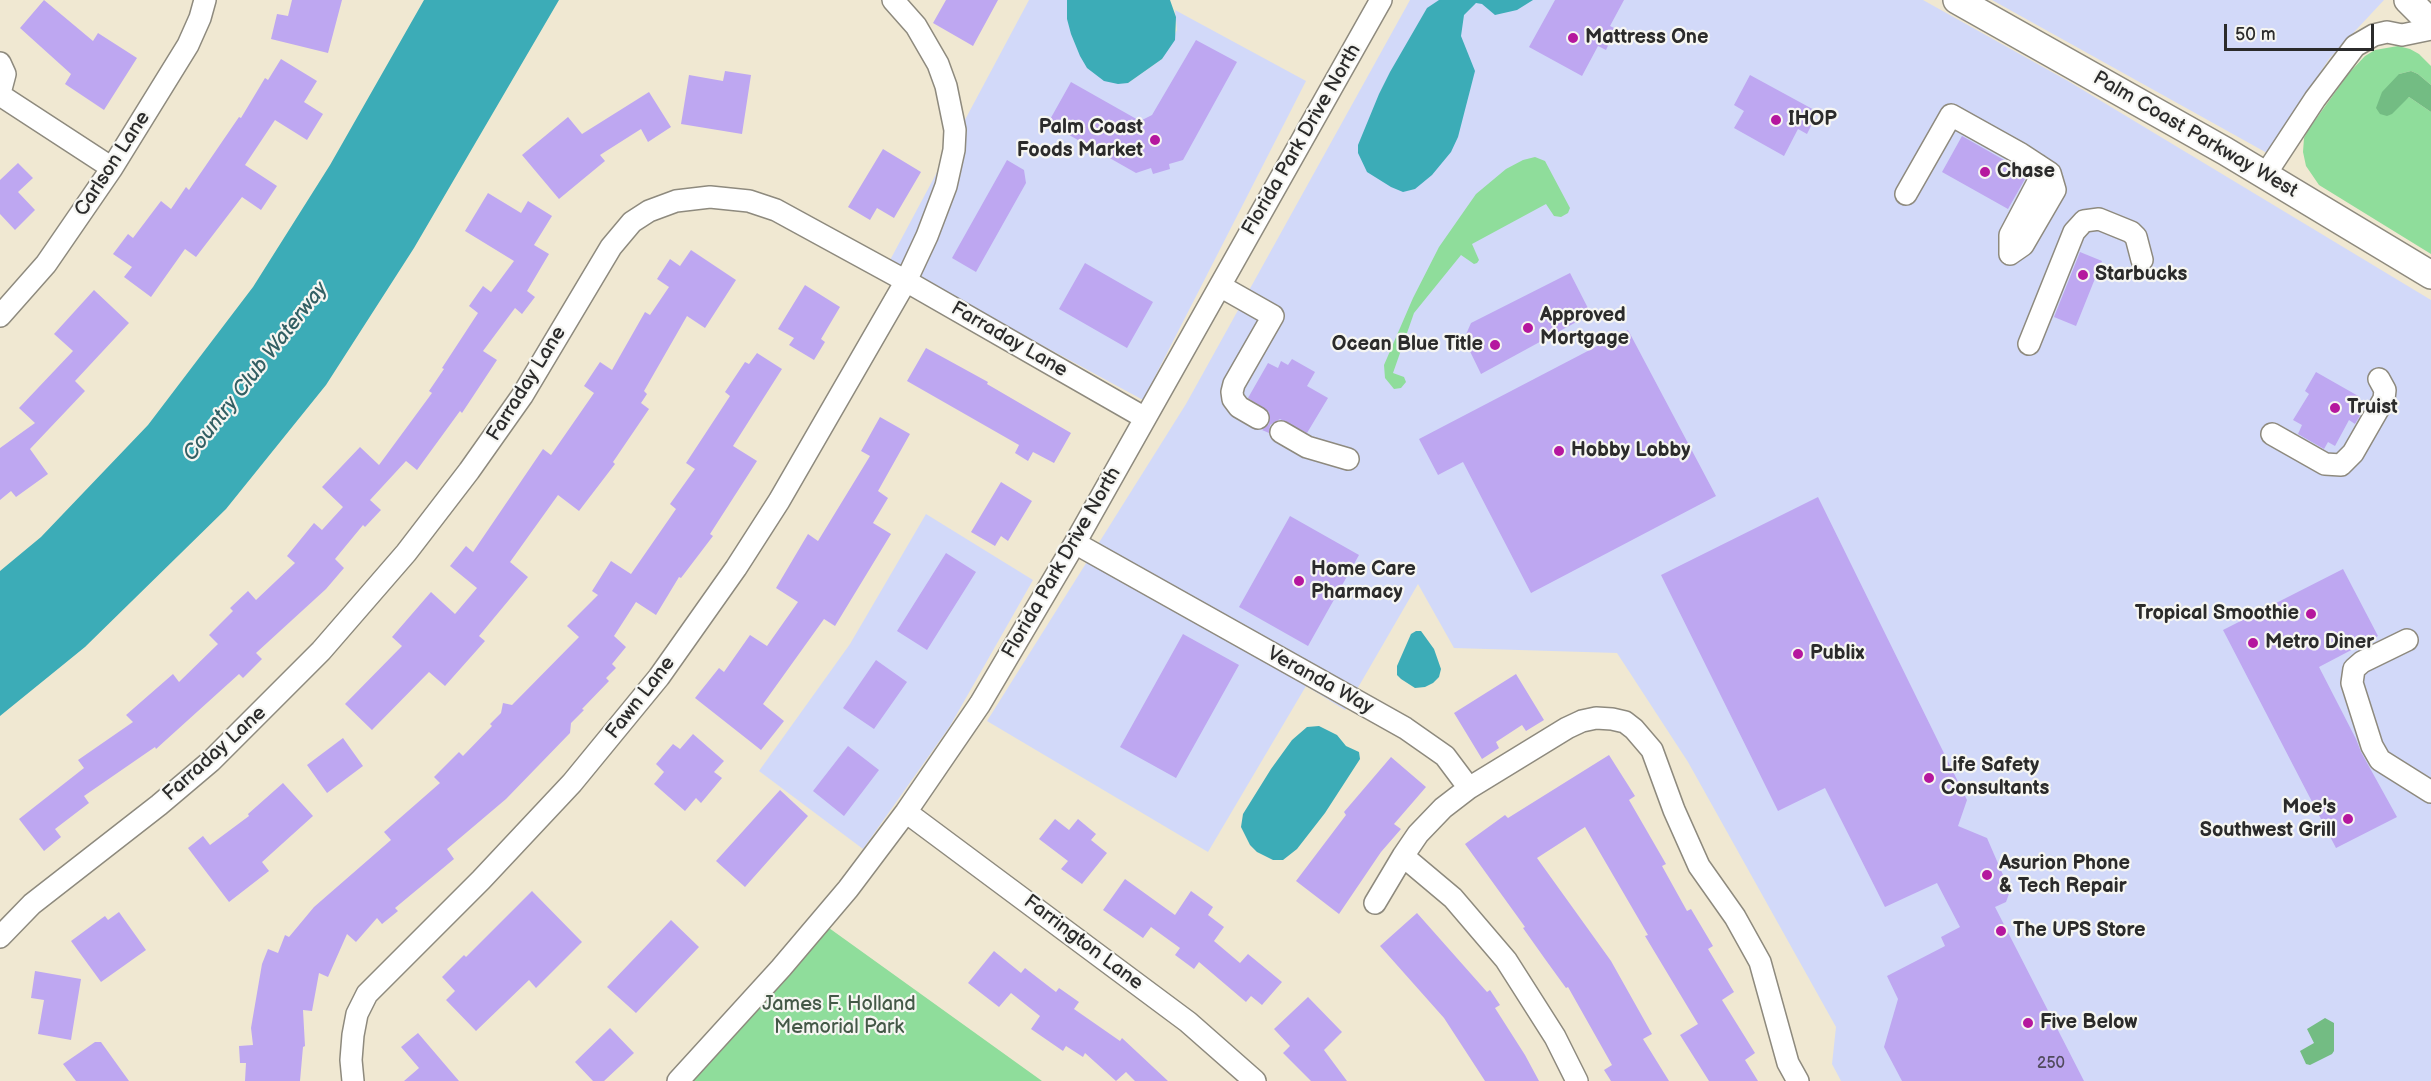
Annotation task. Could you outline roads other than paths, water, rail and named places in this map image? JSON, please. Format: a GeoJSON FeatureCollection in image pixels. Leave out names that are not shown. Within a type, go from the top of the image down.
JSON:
{"type":"FeatureCollection","features":[{"type":"Feature","properties":{"kind":"main road","name":"Palm Coast Parkway West"},"geometry":{"type":"LineString","coordinates":[[1957,0],[2265,175],[2431,275]]}},
{"type":"Feature","properties":{"kind":"main road"},"geometry":{"type":"LineString","coordinates":[[2408,0],[2431,23]]}},
{"type":"Feature","properties":{"kind":"street","name":"Carlson Lane"},"geometry":{"type":"LineString","coordinates":[[0,316],[46,264],[112,168],[188,45],[205,0]]}},
{"type":"Feature","properties":{"kind":"street","name":"Florida Park Drive North"},"geometry":{"type":"LineString","coordinates":[[678,1081],[781,968],[848,889],[906,812],[992,686],[1381,0]]}},
{"type":"Feature","properties":{"kind":"street","name":"Fawn Lane"},"geometry":{"type":"LineString","coordinates":[[353,1081],[351,1060],[353,1035],[357,1014],[367,994],[482,880],[572,783],[659,677],[736,568],[778,501],[906,281],[927,236],[946,186],[954,150],[955,129],[946,86],[938,64],[903,4]]}},
{"type":"Feature","properties":{"kind":"street"},"geometry":{"type":"LineString","coordinates":[[2265,175],[2315,99],[2355,46],[2374,34],[2387,32],[2402,35],[2431,29]]}},
{"type":"Feature","properties":{"kind":"street"},"geometry":{"type":"LineString","coordinates":[[0,63],[5,74],[5,81],[0,94],[112,168]]}},
{"type":"Feature","properties":{"kind":"street"},"geometry":{"type":"LineString","coordinates":[[1906,194],[1951,115],[2038,165],[2038,182],[2010,235],[2010,254]]}},
{"type":"Feature","properties":{"kind":"street","name":"Farraday Lane"},"geometry":{"type":"LineString","coordinates":[[0,937],[32,904],[159,805],[211,761],[321,651],[406,553],[469,471],[522,396],[600,262],[618,237],[632,222],[657,207],[687,199],[710,197],[749,201],[791,217],[1145,418]]}},
{"type":"Feature","properties":{"kind":"street"},"geometry":{"type":"LineString","coordinates":[[2029,344],[2074,232],[2084,221],[2099,219],[2131,232],[2136,237],[2142,260]]}},
{"type":"Feature","properties":{"kind":"street"},"geometry":{"type":"LineString","coordinates":[[1220,286],[1273,316],[1234,384],[1232,392],[1236,403],[1258,418]]}},
{"type":"Feature","properties":{"kind":"street"},"geometry":{"type":"LineString","coordinates":[[2272,434],[2325,464],[2341,465],[2353,453],[2382,402],[2385,390],[2379,379]]}},
{"type":"Feature","properties":{"kind":"street"},"geometry":{"type":"LineString","coordinates":[[1281,432],[1307,447],[1348,459]]}},
{"type":"Feature","properties":{"kind":"street","name":"Veranda Way"},"geometry":{"type":"LineString","coordinates":[[1075,543],[1422,738],[1445,756],[1469,788]]}},
{"type":"Feature","properties":{"kind":"street"},"geometry":{"type":"LineString","coordinates":[[2407,640],[2362,662],[2354,669],[2352,683],[2372,746],[2380,760],[2430,792]]}},
{"type":"Feature","properties":{"kind":"street"},"geometry":{"type":"LineString","coordinates":[[1375,903],[1418,834],[1443,808],[1469,788],[1582,721],[1596,718],[1625,722],[1635,729],[1652,750],[1674,810],[1699,866],[1750,940],[1766,981],[1788,1063],[1798,1081]]}},
{"type":"Feature","properties":{"kind":"street","name":"Farrington Lane"},"geometry":{"type":"LineString","coordinates":[[906,812],[1188,1022],[1255,1081]]}},
{"type":"Feature","properties":{"kind":"street"},"geometry":{"type":"LineString","coordinates":[[1403,856],[1453,898],[1506,960],[1555,1037],[1577,1081]]}},
{"type":"Feature","properties":{"kind":"water","name":"Country Club Waterway"},"geometry":{"type":"Polygon","coordinates":[[[424,0],[559,0],[414,248],[326,385],[226,509],[85,647],[0,716],[0,571],[41,537],[148,425],[253,287],[330,165],[424,0]]]}},
{"type":"Feature","properties":{"kind":"water"},"geometry":{"type":"Polygon","coordinates":[[[1067,0],[1170,0],[1176,17],[1175,40],[1162,59],[1128,83],[1118,84],[1104,81],[1087,68],[1080,56],[1067,19],[1067,0]]]}},
{"type":"Feature","properties":{"kind":"water"},"geometry":{"type":"Polygon","coordinates":[[[1439,0],[1533,0],[1517,10],[1495,15],[1482,4],[1476,3],[1464,15],[1461,36],[1475,71],[1458,137],[1451,152],[1432,175],[1415,189],[1403,192],[1367,172],[1358,153],[1358,145],[1390,72],[1427,8],[1439,0]]]}},
{"type":"Feature","properties":{"kind":"water"},"geometry":{"type":"Polygon","coordinates":[[[1421,631],[1434,649],[1441,669],[1439,677],[1433,683],[1415,688],[1397,675],[1397,666],[1411,634],[1421,631]]]}},
{"type":"Feature","properties":{"kind":"water"},"geometry":{"type":"Polygon","coordinates":[[[1319,726],[1337,735],[1346,746],[1359,752],[1360,759],[1325,813],[1297,849],[1283,860],[1273,860],[1257,852],[1250,845],[1241,827],[1243,814],[1292,740],[1307,727],[1319,726]]]}},
{"type":"Feature","properties":{"kind":"place","name":"Mattress One"},"geometry":{"type":"Point","coordinates":[1573,38]}},
{"type":"Feature","properties":{"kind":"place","name":"IHOP"},"geometry":{"type":"Point","coordinates":[1776,120]}},
{"type":"Feature","properties":{"kind":"place","name":"Palm Coast Foods Market"},"geometry":{"type":"Point","coordinates":[1155,140]}},
{"type":"Feature","properties":{"kind":"place","name":"Chase"},"geometry":{"type":"Point","coordinates":[1985,172]}},
{"type":"Feature","properties":{"kind":"place","name":"Starbucks"},"geometry":{"type":"Point","coordinates":[2083,275]}},
{"type":"Feature","properties":{"kind":"place","name":"Approved Mortgage"},"geometry":{"type":"Point","coordinates":[1528,328]}},
{"type":"Feature","properties":{"kind":"place","name":"Ocean Blue Title"},"geometry":{"type":"Point","coordinates":[1495,345]}},
{"type":"Feature","properties":{"kind":"place","name":"Truist"},"geometry":{"type":"Point","coordinates":[2335,408]}},
{"type":"Feature","properties":{"kind":"place","name":"Hobby Lobby"},"geometry":{"type":"Point","coordinates":[1559,451]}},
{"type":"Feature","properties":{"kind":"place","name":"Home Care Pharmacy"},"geometry":{"type":"Point","coordinates":[1299,581]}},
{"type":"Feature","properties":{"kind":"place","name":"Tropical Smoothie"},"geometry":{"type":"Point","coordinates":[2311,614]}},
{"type":"Feature","properties":{"kind":"place","name":"Metro Diner"},"geometry":{"type":"Point","coordinates":[2253,643]}},
{"type":"Feature","properties":{"kind":"place","name":"Publix"},"geometry":{"type":"Point","coordinates":[1798,654]}},
{"type":"Feature","properties":{"kind":"place","name":"Life Safety Consultants"},"geometry":{"type":"Point","coordinates":[1929,778]}},
{"type":"Feature","properties":{"kind":"place","name":"Moe's Southwest Grill"},"geometry":{"type":"Point","coordinates":[2348,819]}},
{"type":"Feature","properties":{"kind":"place","name":"Asurion Phone & Tech Repair"},"geometry":{"type":"Point","coordinates":[1987,875]}},
{"type":"Feature","properties":{"kind":"place","name":"The UPS Store"},"geometry":{"type":"Point","coordinates":[2001,931]}},
{"type":"Feature","properties":{"kind":"place","name":"Five Below"},"geometry":{"type":"Point","coordinates":[2028,1023]}},
{"type":"Feature","properties":{"kind":"park label","name":"James F. Holland Memorial Park"},"geometry":{"type":"Point","coordinates":[839,1016]}}]}
